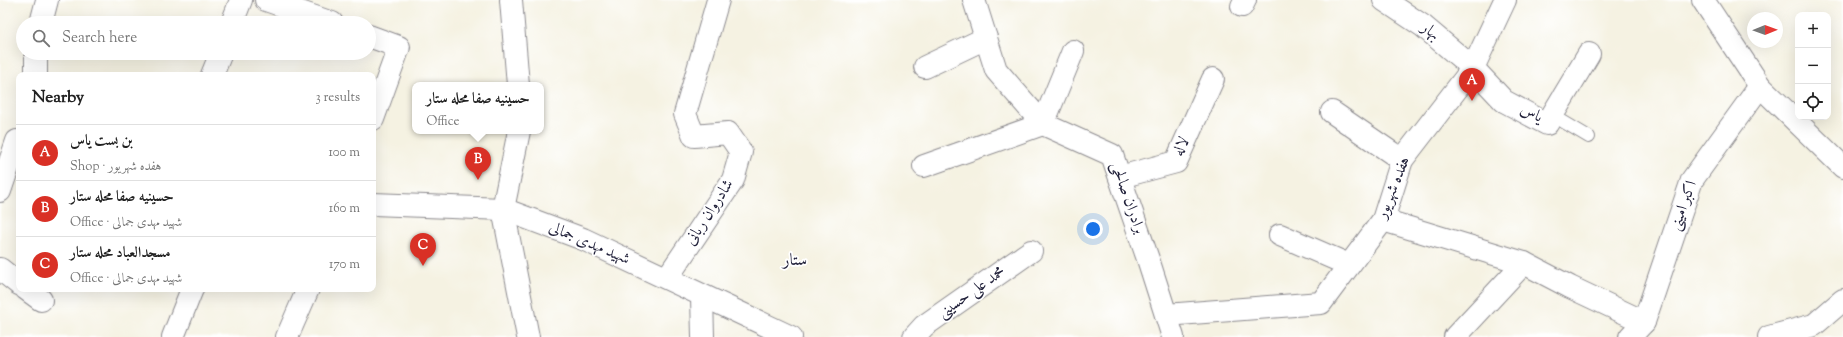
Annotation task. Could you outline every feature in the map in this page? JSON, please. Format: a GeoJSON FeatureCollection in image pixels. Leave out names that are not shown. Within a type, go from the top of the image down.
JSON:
{"type":"FeatureCollection","features":[{"type":"Feature","properties":{"kind":"street"},"geometry":{"type":"LineString","coordinates":[[43,16],[47,0]]}},
{"type":"Feature","properties":{"kind":"street"},"geometry":{"type":"LineString","coordinates":[[235,16],[241,0]]}},
{"type":"Feature","properties":{"kind":"street"},"geometry":{"type":"LineString","coordinates":[[266,0],[312,16]]}},
{"type":"Feature","properties":{"kind":"street","name":"شادروان ربانی"},"geometry":{"type":"LineString","coordinates":[[667,278],[733,180],[741,152],[728,133],[694,136],[685,114],[718,0]]}},
{"type":"Feature","properties":{"kind":"street","name":"برادران صالحی"},"geometry":{"type":"LineString","coordinates":[[974,0],[996,70],[1043,124],[1112,155],[1173,337]]}},
{"type":"Feature","properties":{"kind":"street","name":"بهار"},"geometry":{"type":"LineString","coordinates":[[1384,0],[1423,26],[1473,68]]}},
{"type":"Feature","properties":{"kind":"street","name":"هفده شهریور"},"geometry":{"type":"LineString","coordinates":[[1166,315],[1321,303],[1383,220],[1402,160],[1473,68],[1505,0]]}},
{"type":"Feature","properties":{"kind":"street"},"geometry":{"type":"LineString","coordinates":[[1703,0],[1760,86],[1843,166]]}},
{"type":"Feature","properties":{"kind":"street"},"geometry":{"type":"LineString","coordinates":[[516,1],[518,82]]}},
{"type":"Feature","properties":{"kind":"street"},"geometry":{"type":"LineString","coordinates":[[925,67],[986,38]]}},
{"type":"Feature","properties":{"kind":"street"},"geometry":{"type":"LineString","coordinates":[[376,39],[398,47],[376,110]]}},
{"type":"Feature","properties":{"kind":"street"},"geometry":{"type":"LineString","coordinates":[[924,166],[1043,124],[1073,51]]}},
{"type":"Feature","properties":{"kind":"street","name":"یاس"},"geometry":{"type":"LineString","coordinates":[[1473,68],[1504,101],[1547,124],[1589,54]]}},
{"type":"Feature","properties":{"kind":"street"},"geometry":{"type":"LineString","coordinates":[[36,60],[36,72]]}},
{"type":"Feature","properties":{"kind":"street"},"geometry":{"type":"LineString","coordinates":[[213,72],[217,60]]}},
{"type":"Feature","properties":{"kind":"street","name":"لاله"},"geometry":{"type":"LineString","coordinates":[[1120,177],[1176,162],[1213,79]]}},
{"type":"Feature","properties":{"kind":"street","name":"اکبر امینی"},"geometry":{"type":"LineString","coordinates":[[1637,329],[1692,180],[1760,86]]}},
{"type":"Feature","properties":{"kind":"street"},"geometry":{"type":"LineString","coordinates":[[1332,112],[1402,160]]}},
{"type":"Feature","properties":{"kind":"street"},"geometry":{"type":"LineString","coordinates":[[518,134],[503,209],[528,337]]}},
{"type":"Feature","properties":{"kind":"street"},"geometry":{"type":"LineString","coordinates":[[0,191],[12,140]]}},
{"type":"Feature","properties":{"kind":"street","name":"شهید مهدی جمالی"},"geometry":{"type":"LineString","coordinates":[[376,204],[503,209],[583,239],[791,337]]}},
{"type":"Feature","properties":{"kind":"street"},"geometry":{"type":"LineString","coordinates":[[1383,220],[1524,263],[1570,287],[1637,329]]}},
{"type":"Feature","properties":{"kind":"street"},"geometry":{"type":"LineString","coordinates":[[1280,236],[1349,265]]}},
{"type":"Feature","properties":{"kind":"street","name":"محمد علی حسینی"},"geometry":{"type":"LineString","coordinates":[[914,337],[924,326],[1031,251]]}},
{"type":"Feature","properties":{"kind":"street"},"geometry":{"type":"LineString","coordinates":[[1455,337],[1524,263]]}},
{"type":"Feature","properties":{"kind":"street"},"geometry":{"type":"LineString","coordinates":[[0,269],[16,282]]}},
{"type":"Feature","properties":{"kind":"street"},"geometry":{"type":"LineString","coordinates":[[173,337],[191,292]]}},
{"type":"Feature","properties":{"kind":"street"},"geometry":{"type":"LineString","coordinates":[[294,333],[307,292]]}},
{"type":"Feature","properties":{"kind":"street"},"geometry":{"type":"LineString","coordinates":[[702,296],[703,337]]}},
{"type":"Feature","properties":{"kind":"street"},"geometry":{"type":"LineString","coordinates":[[1769,337],[1814,325],[1843,300]]}},
{"type":"Feature","properties":{"kind":"lane"},"geometry":{"type":"LineString","coordinates":[[1552,115],[1590,137]]}},
{"type":"Feature","properties":{"kind":"place","name":"بن بست یاس"},"geometry":{"type":"Point","coordinates":[1472,101]}},
{"type":"Feature","properties":{"kind":"place","name":"حسینیه صفا محله ستار"},"geometry":{"type":"Point","coordinates":[478,180]}},
{"type":"Feature","properties":{"kind":"place","name":"مسجدالعباد محله ستار"},"geometry":{"type":"Point","coordinates":[423,266]}},
{"type":"Feature","properties":{"kind":"district","name":"ستار"},"geometry":{"type":"Point","coordinates":[795,261]}}]}
